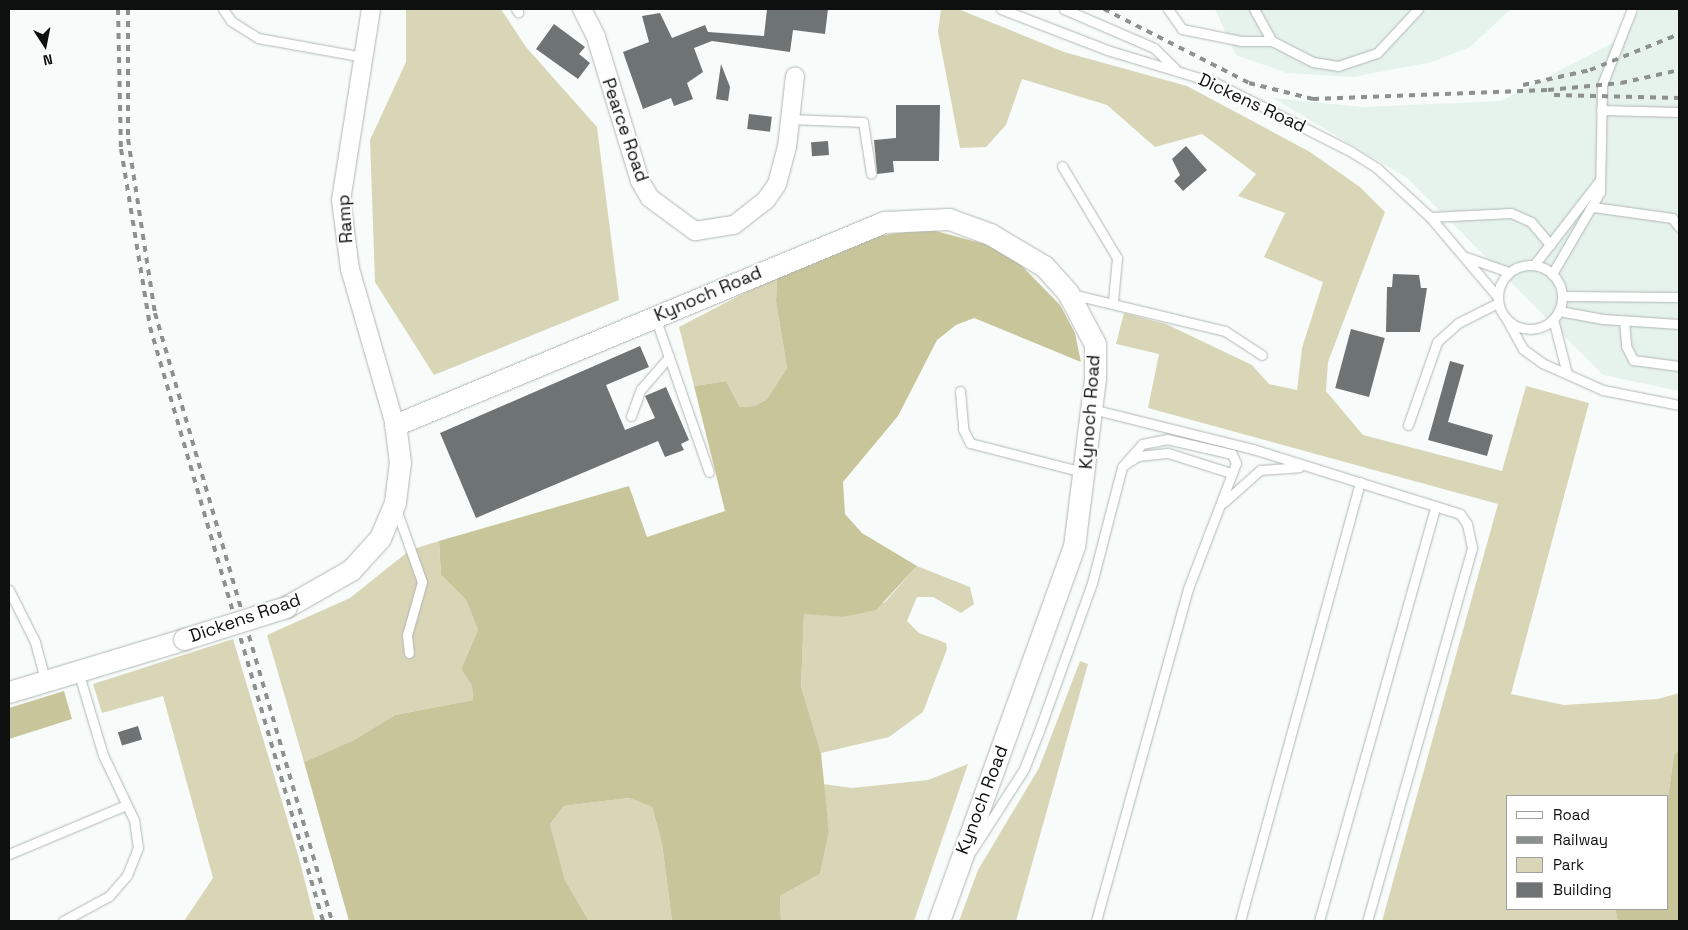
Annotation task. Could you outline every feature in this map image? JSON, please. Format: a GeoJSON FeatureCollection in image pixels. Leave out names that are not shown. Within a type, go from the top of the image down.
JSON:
{"type":"FeatureCollection","features":[{"type":"Feature","properties":{"kind":"street","name":"Ramp"},"geometry":{"type":"LineString","coordinates":[[371,9],[341,200],[350,269],[395,425]]}},
{"type":"Feature","properties":{"kind":"street","name":"Pearce Road"},"geometry":{"type":"LineString","coordinates":[[582,9],[596,37],[640,181],[650,198],[680,224],[695,232],[734,225],[766,200],[782,168],[795,76]]}},
{"type":"Feature","properties":{"kind":"street","name":"Kynoch Road"},"geometry":{"type":"LineString","coordinates":[[395,425],[857,231],[914,217],[949,219],[990,234],[1044,266],[1068,293],[1095,344],[1092,409],[1086,472],[1074,546],[956,868],[939,921]]}},
{"type":"Feature","properties":{"kind":"street","name":"Dickens Road"},"geometry":{"type":"LineString","coordinates":[[9,692],[286,607],[351,570],[380,538],[395,502],[400,463],[395,425]]}},
{"type":"Feature","properties":{"kind":"lane"},"geometry":{"type":"LineString","coordinates":[[223,9],[231,21],[258,38],[364,57]]}},
{"type":"Feature","properties":{"kind":"lane","name":"Dickens Road"},"geometry":{"type":"LineString","coordinates":[[1001,9],[1107,50],[1175,68],[1242,95],[1350,150],[1377,168],[1430,217],[1466,257],[1497,299]]}},
{"type":"Feature","properties":{"kind":"lane"},"geometry":{"type":"LineString","coordinates":[[1064,9],[1154,48],[1175,68]]}},
{"type":"Feature","properties":{"kind":"lane"},"geometry":{"type":"LineString","coordinates":[[1168,9],[1182,30],[1241,41],[1272,41],[1313,62],[1351,65],[1377,53],[1418,9]]}},
{"type":"Feature","properties":{"kind":"lane"},"geometry":{"type":"LineString","coordinates":[[1254,9],[1272,41]]}},
{"type":"Feature","properties":{"kind":"lane"},"geometry":{"type":"LineString","coordinates":[[1552,274],[1593,208],[1600,180],[1601,110],[1610,57],[1632,9]]}},
{"type":"Feature","properties":{"kind":"lane"},"geometry":{"type":"LineString","coordinates":[[1601,110],[1679,112]]}},
{"type":"Feature","properties":{"kind":"lane"},"geometry":{"type":"LineString","coordinates":[[790,119],[864,122],[871,173]]}},
{"type":"Feature","properties":{"kind":"lane"},"geometry":{"type":"LineString","coordinates":[[1062,166],[1117,258],[1113,301]]}},
{"type":"Feature","properties":{"kind":"lane"},"geometry":{"type":"LineString","coordinates":[[1408,425],[1437,342],[1458,323],[1497,299],[1509,272],[1534,265],[1600,180]]}},
{"type":"Feature","properties":{"kind":"lane"},"geometry":{"type":"LineString","coordinates":[[1593,208],[1672,218],[1679,228]]}},
{"type":"Feature","properties":{"kind":"lane"},"geometry":{"type":"LineString","coordinates":[[1430,217],[1511,213],[1531,222],[1550,244]]}},
{"type":"Feature","properties":{"kind":"lane","name":"Dickens Road"},"geometry":{"type":"LineString","coordinates":[[1466,257],[1509,272]]}},
{"type":"Feature","properties":{"kind":"lane"},"geometry":{"type":"LineString","coordinates":[[1507,320],[1525,329],[1553,319],[1559,311],[1562,296],[1552,274],[1534,265]]}},
{"type":"Feature","properties":{"kind":"lane"},"geometry":{"type":"LineString","coordinates":[[1068,293],[1113,301],[1225,331],[1262,354]]}},
{"type":"Feature","properties":{"kind":"lane"},"geometry":{"type":"LineString","coordinates":[[1562,296],[1679,297]]}},
{"type":"Feature","properties":{"kind":"lane"},"geometry":{"type":"LineString","coordinates":[[1497,299],[1507,320],[1529,356],[1567,374],[1627,397],[1679,405]]}},
{"type":"Feature","properties":{"kind":"lane"},"geometry":{"type":"LineString","coordinates":[[1559,311],[1624,321],[1679,324]]}},
{"type":"Feature","properties":{"kind":"lane"},"geometry":{"type":"LineString","coordinates":[[655,317],[709,472]]}},
{"type":"Feature","properties":{"kind":"lane"},"geometry":{"type":"LineString","coordinates":[[1553,319],[1567,374]]}},
{"type":"Feature","properties":{"kind":"lane"},"geometry":{"type":"LineString","coordinates":[[1624,321],[1626,346],[1633,360],[1679,366]]}},
{"type":"Feature","properties":{"kind":"lane"},"geometry":{"type":"LineString","coordinates":[[631,416],[641,389],[669,357]]}},
{"type":"Feature","properties":{"kind":"lane"},"geometry":{"type":"LineString","coordinates":[[960,391],[963,429],[970,444],[1086,472]]}},
{"type":"Feature","properties":{"kind":"lane"},"geometry":{"type":"LineString","coordinates":[[1092,409],[1148,419],[1312,467],[1460,514],[1467,524],[1472,548],[1367,921]]}},
{"type":"Feature","properties":{"kind":"lane"},"geometry":{"type":"LineString","coordinates":[[956,868],[979,842],[1024,770],[1092,583],[1122,467],[1142,444],[1167,439],[1232,454],[1236,463],[1188,589],[1096,921]]}},
{"type":"Feature","properties":{"kind":"lane"},"geometry":{"type":"LineString","coordinates":[[1122,467],[1138,456],[1168,454],[1231,473]]}},
{"type":"Feature","properties":{"kind":"lane"},"geometry":{"type":"LineString","coordinates":[[1218,509],[1235,488],[1260,470],[1312,467]]}},
{"type":"Feature","properties":{"kind":"lane"},"geometry":{"type":"LineString","coordinates":[[1240,921],[1360,482]]}},
{"type":"Feature","properties":{"kind":"lane"},"geometry":{"type":"LineString","coordinates":[[395,502],[403,537],[422,582],[408,635],[408,653]]}},
{"type":"Feature","properties":{"kind":"lane"},"geometry":{"type":"LineString","coordinates":[[1319,921],[1436,506]]}},
{"type":"Feature","properties":{"kind":"lane"},"geometry":{"type":"LineString","coordinates":[[9,590],[31,634],[46,680]]}},
{"type":"Feature","properties":{"kind":"lane"},"geometry":{"type":"LineString","coordinates":[[62,921],[108,896],[128,875],[138,848],[126,805],[103,755],[78,670]]}},
{"type":"Feature","properties":{"kind":"lane"},"geometry":{"type":"LineString","coordinates":[[9,854],[126,805]]}},
{"type":"Feature","properties":{"kind":"shaded area"},"geometry":{"type":"Polygon","coordinates":[[[1215,9],[1511,9],[1470,47],[1432,62],[1353,77],[1287,73],[1236,55],[1215,9]]]}},
{"type":"Feature","properties":{"kind":"shaded area"},"geometry":{"type":"Polygon","coordinates":[[[1640,9],[1679,9],[1679,391],[1603,375],[1407,178],[1273,98],[1363,107],[1501,101],[1626,36],[1640,9]]]}},
{"type":"Feature","properties":{"kind":"shaded area"},"geometry":{"type":"Polygon","coordinates":[[[928,229],[992,246],[1020,264],[1060,305],[1075,333],[1081,362],[974,318],[956,325],[937,340],[898,416],[843,482],[845,514],[862,533],[917,566],[876,610],[843,617],[804,614],[801,686],[821,753],[829,832],[820,874],[780,896],[781,921],[672,921],[662,844],[652,807],[629,798],[564,806],[550,824],[565,880],[589,921],[349,921],[304,762],[354,740],[395,715],[473,700],[472,686],[461,669],[478,630],[466,600],[441,575],[439,541],[629,486],[647,537],[725,511],[694,386],[726,381],[740,407],[755,406],[767,399],[787,368],[776,301],[777,276],[870,237],[928,229]]]}},
{"type":"Feature","properties":{"kind":"shaded area"},"geometry":{"type":"Polygon","coordinates":[[[64,691],[72,719],[9,739],[9,708],[64,691]]]}},
{"type":"Feature","properties":{"kind":"shaded area"},"geometry":{"type":"Polygon","coordinates":[[[1679,750],[1679,921],[1618,921],[1615,910],[1668,910],[1668,798],[1674,755],[1679,750]]]}},
{"type":"Feature","properties":{"kind":"green space"},"geometry":{"type":"Polygon","coordinates":[[[406,9],[501,9],[526,47],[597,127],[619,300],[434,375],[375,282],[370,140],[406,62],[406,9]]]}},
{"type":"Feature","properties":{"kind":"green space"},"geometry":{"type":"Polygon","coordinates":[[[941,9],[958,9],[1064,52],[1187,86],[1310,152],[1360,187],[1385,212],[1328,362],[1326,391],[1363,435],[1502,471],[1526,386],[1589,403],[1511,694],[1564,705],[1658,699],[1679,693],[1679,750],[1674,755],[1668,798],[1668,795],[1506,795],[1506,910],[1615,910],[1618,921],[1382,921],[1498,504],[1148,408],[1159,354],[1116,344],[1124,313],[1166,324],[1252,365],[1269,384],[1297,390],[1302,348],[1323,282],[1264,257],[1285,213],[1238,196],[1256,174],[1202,134],[1155,147],[1107,105],[1022,79],[1006,125],[986,147],[960,148],[938,32],[941,9]]]}},
{"type":"Feature","properties":{"kind":"green space"},"geometry":{"type":"Polygon","coordinates":[[[777,276],[776,301],[787,368],[767,399],[755,406],[740,407],[726,381],[694,386],[679,327],[777,276]]]}},
{"type":"Feature","properties":{"kind":"green space"},"geometry":{"type":"Polygon","coordinates":[[[439,541],[441,575],[466,600],[478,630],[461,669],[472,686],[473,700],[395,715],[354,740],[304,762],[267,635],[350,598],[410,550],[439,541]]]}},
{"type":"Feature","properties":{"kind":"green space"},"geometry":{"type":"Polygon","coordinates":[[[917,566],[970,587],[974,604],[961,613],[933,597],[917,597],[907,621],[919,633],[946,643],[947,649],[923,712],[889,737],[821,753],[801,686],[804,613],[843,617],[885,602],[917,566]]]}},
{"type":"Feature","properties":{"kind":"green space"},"geometry":{"type":"Polygon","coordinates":[[[233,639],[299,858],[315,921],[184,921],[213,878],[163,696],[102,713],[93,684],[233,639]]]}},
{"type":"Feature","properties":{"kind":"green space"},"geometry":{"type":"Polygon","coordinates":[[[1080,661],[1088,664],[1016,921],[959,921],[978,870],[1039,768],[1080,661]]]}},
{"type":"Feature","properties":{"kind":"green space"},"geometry":{"type":"Polygon","coordinates":[[[968,764],[914,921],[781,921],[780,896],[820,874],[829,832],[823,784],[852,788],[928,780],[968,764]]]}},
{"type":"Feature","properties":{"kind":"green space"},"geometry":{"type":"Polygon","coordinates":[[[629,798],[652,807],[662,844],[672,921],[589,921],[565,880],[550,824],[564,806],[629,798]]]}},
{"type":"Feature","properties":{"kind":"building"},"geometry":{"type":"Polygon","coordinates":[[[767,9],[828,9],[825,34],[793,30],[790,52],[712,41],[694,48],[703,72],[687,83],[693,99],[674,106],[671,98],[643,109],[623,52],[649,42],[642,16],[660,13],[672,38],[705,25],[708,32],[764,36],[767,9]]]}},
{"type":"Feature","properties":{"kind":"building"},"geometry":{"type":"Polygon","coordinates":[[[554,24],[585,47],[579,54],[590,63],[578,79],[536,49],[554,24]]]}},
{"type":"Feature","properties":{"kind":"building"},"geometry":{"type":"Polygon","coordinates":[[[721,64],[730,87],[728,101],[716,99],[721,64]]]}},
{"type":"Feature","properties":{"kind":"building"},"geometry":{"type":"Polygon","coordinates":[[[896,105],[940,105],[939,161],[893,161],[894,172],[877,174],[874,140],[896,138],[896,105]]]}},
{"type":"Feature","properties":{"kind":"building"},"geometry":{"type":"Polygon","coordinates":[[[749,114],[772,117],[770,132],[747,129],[749,114]]]}},
{"type":"Feature","properties":{"kind":"building"},"geometry":{"type":"Polygon","coordinates":[[[828,141],[829,155],[812,156],[811,142],[828,141]]]}},
{"type":"Feature","properties":{"kind":"building"},"geometry":{"type":"Polygon","coordinates":[[[1186,146],[1207,170],[1183,191],[1174,181],[1180,175],[1172,159],[1186,146]]]}},
{"type":"Feature","properties":{"kind":"building"},"geometry":{"type":"Polygon","coordinates":[[[1393,274],[1419,275],[1421,288],[1427,288],[1420,332],[1386,332],[1387,287],[1392,287],[1393,274]]]}},
{"type":"Feature","properties":{"kind":"building"},"geometry":{"type":"Polygon","coordinates":[[[1351,329],[1385,338],[1369,397],[1335,388],[1351,329]]]}},
{"type":"Feature","properties":{"kind":"building"},"geometry":{"type":"Polygon","coordinates":[[[640,346],[649,367],[606,385],[625,430],[655,418],[645,396],[666,387],[689,440],[681,444],[684,450],[665,457],[658,441],[476,518],[440,433],[640,346]]]}},
{"type":"Feature","properties":{"kind":"building"},"geometry":{"type":"Polygon","coordinates":[[[1450,361],[1464,365],[1448,422],[1493,435],[1487,456],[1428,440],[1450,361]]]}},
{"type":"Feature","properties":{"kind":"building"},"geometry":{"type":"Polygon","coordinates":[[[138,726],[142,739],[122,746],[118,732],[138,726]]]}},
{"type":"Feature","properties":{"kind":"railway"},"geometry":{"type":"LineString","coordinates":[[118,9],[121,149],[150,327],[323,921]]}},
{"type":"Feature","properties":{"kind":"railway"},"geometry":{"type":"LineString","coordinates":[[128,9],[128,139],[155,313],[332,921]]}},
{"type":"Feature","properties":{"kind":"railway"},"geometry":{"type":"LineString","coordinates":[[1104,9],[1249,83],[1313,99],[1548,90],[1621,83],[1679,70]]}},
{"type":"Feature","properties":{"kind":"railway"},"geometry":{"type":"LineString","coordinates":[[1523,85],[1590,70],[1679,34]]}},
{"type":"Feature","properties":{"kind":"railway"},"geometry":{"type":"LineString","coordinates":[[1554,95],[1679,98]]}}]}
